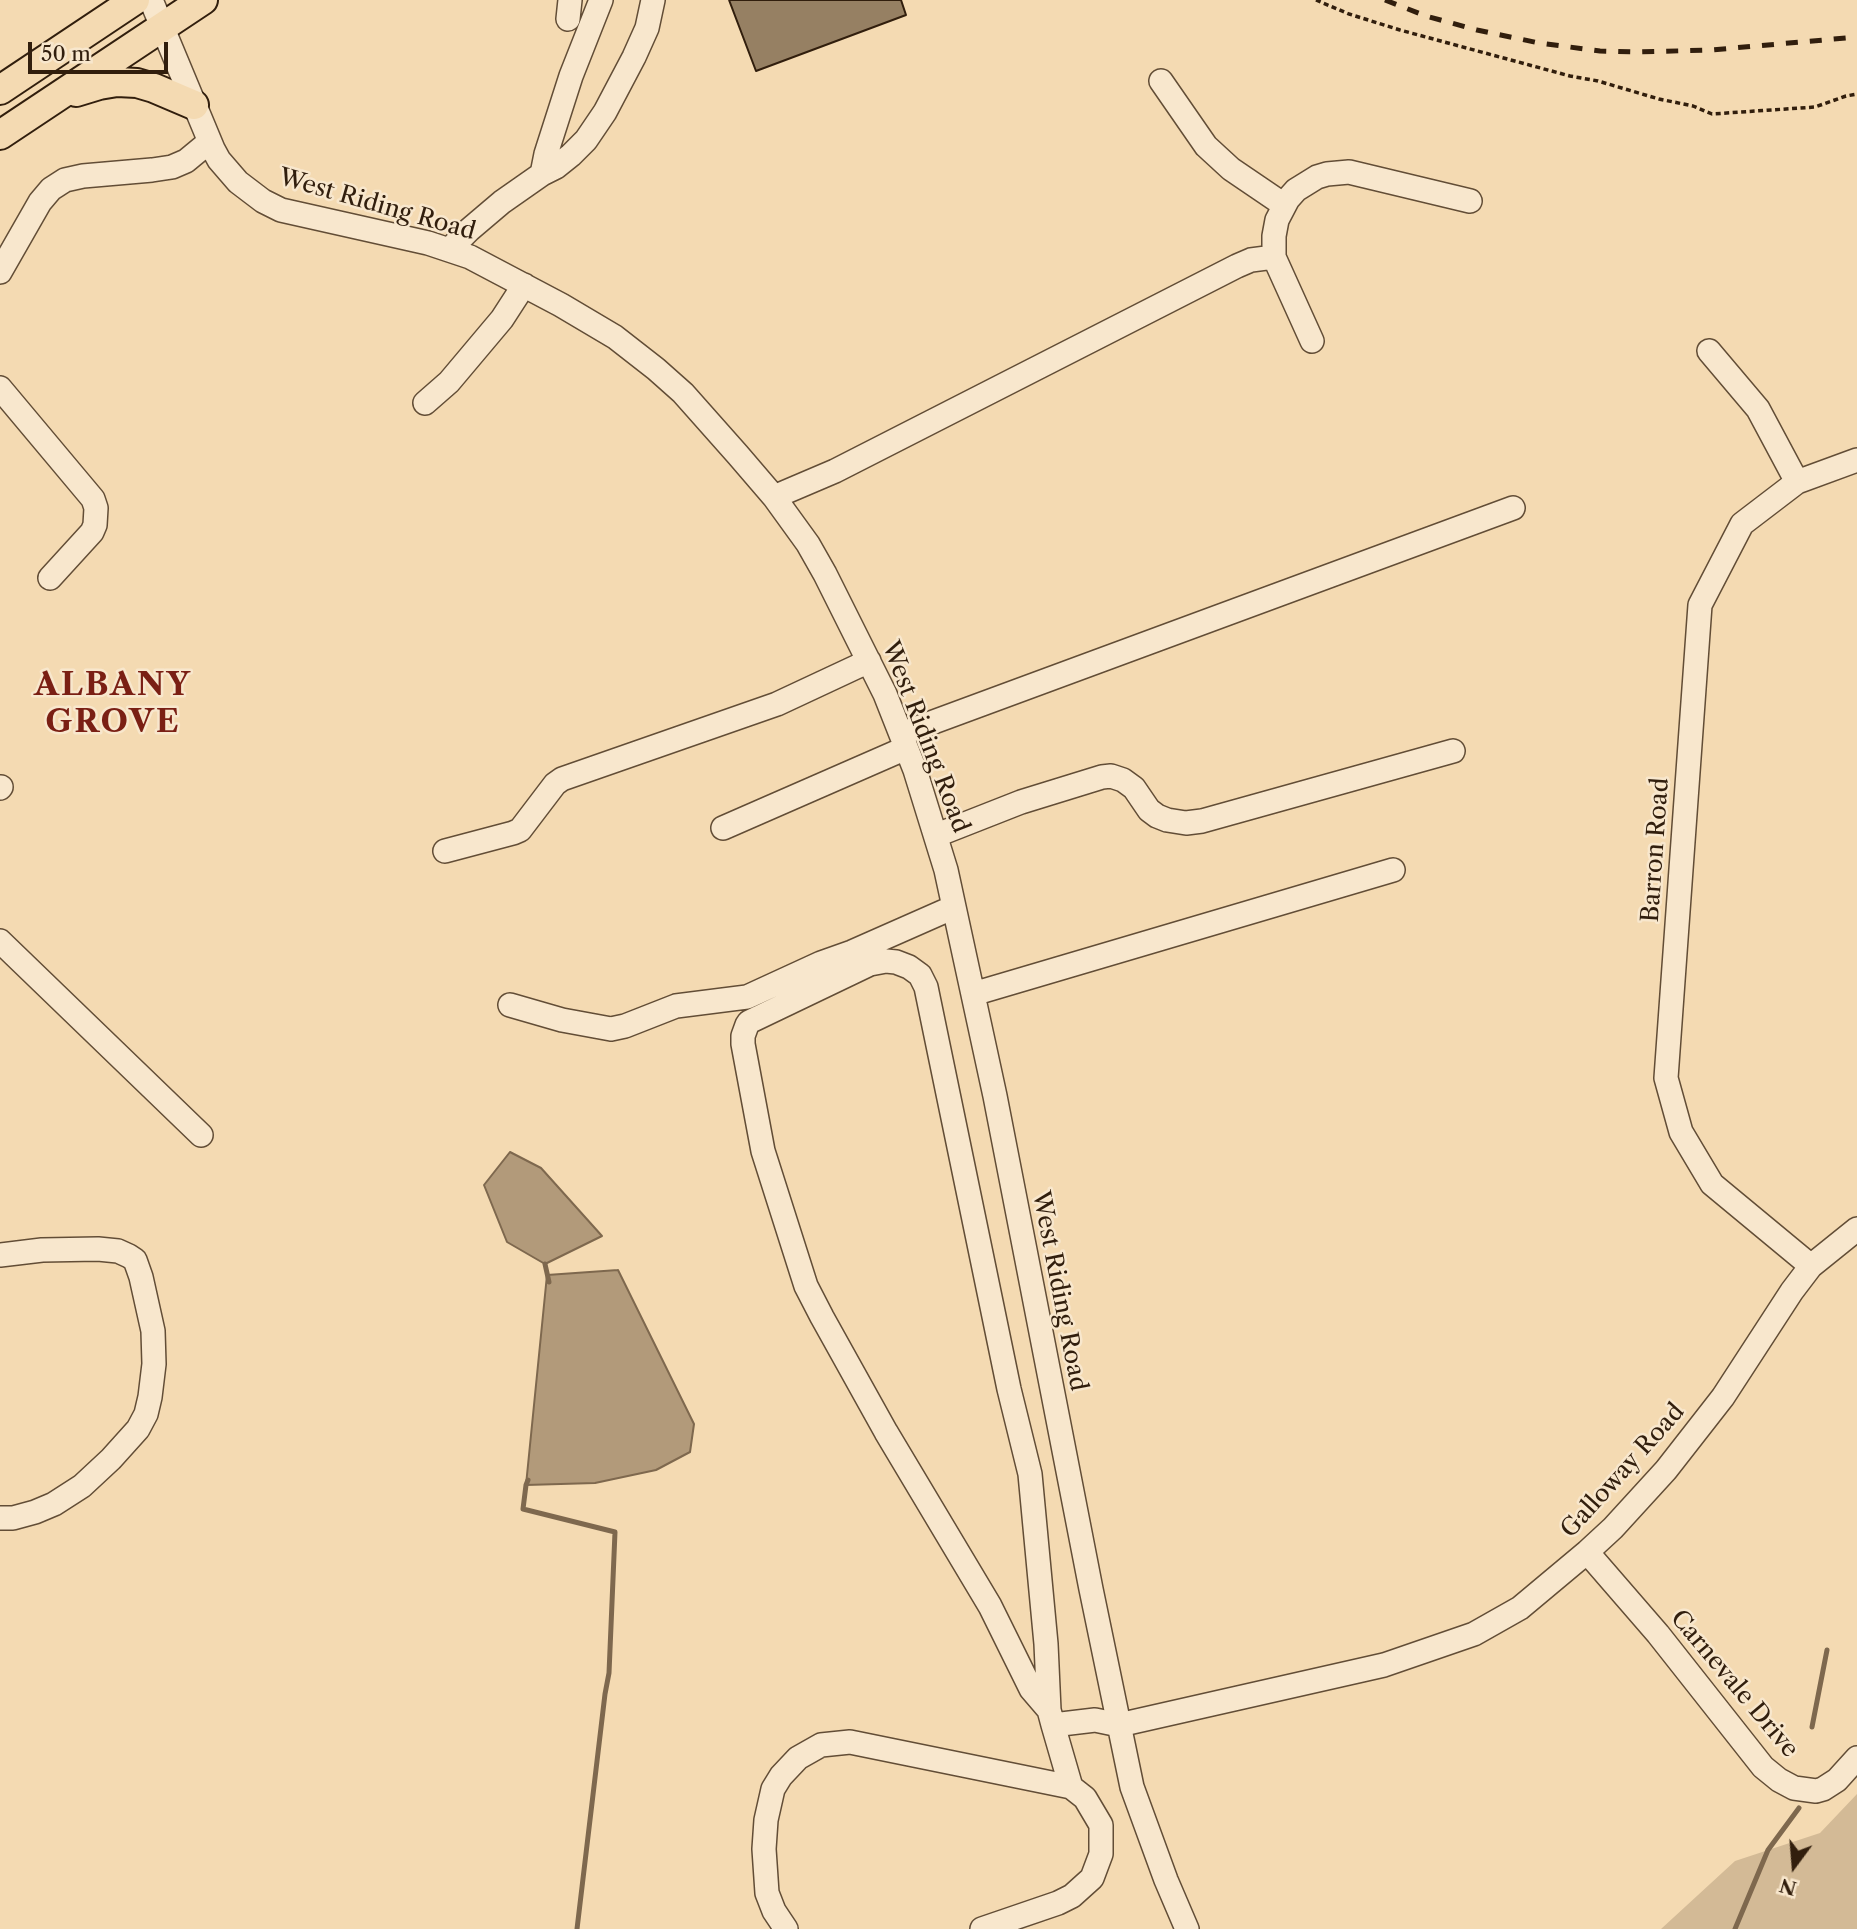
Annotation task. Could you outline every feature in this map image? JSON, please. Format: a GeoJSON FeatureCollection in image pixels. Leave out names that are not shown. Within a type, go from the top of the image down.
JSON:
{"type":"FeatureCollection","features":[{"type":"Feature","properties":{"kind":"main road"},"geometry":{"type":"LineString","coordinates":[[0,90],[135,0]]}},
{"type":"Feature","properties":{"kind":"main road"},"geometry":{"type":"LineString","coordinates":[[0,135],[203,0]]}},
{"type":"Feature","properties":{"kind":"main road"},"geometry":{"type":"LineString","coordinates":[[55,98],[117,82],[136,83],[153,88],[194,105]]}},
{"type":"Feature","properties":{"kind":"street","name":"West Riding Road"},"geometry":{"type":"LineString","coordinates":[[151,0],[209,142],[219,160],[238,182],[263,201],[281,210],[450,249],[470,257],[615,338],[683,393],[774,497],[820,564],[869,661],[904,741],[937,835],[995,1096],[1132,1787],[1187,1929]]}},
{"type":"Feature","properties":{"kind":"street"},"geometry":{"type":"LineString","coordinates":[[542,174],[545,154],[571,76],[601,0]]}},
{"type":"Feature","properties":{"kind":"street"},"geometry":{"type":"LineString","coordinates":[[450,249],[502,202],[571,156],[586,140],[605,112],[634,57],[647,28],[653,0]]}},
{"type":"Feature","properties":{"kind":"street"},"geometry":{"type":"LineString","coordinates":[[1161,81],[1206,146],[1231,169],[1284,205]]}},
{"type":"Feature","properties":{"kind":"street"},"geometry":{"type":"LineString","coordinates":[[0,272],[40,202],[51,189],[65,180],[172,167],[186,161],[209,142]]}},
{"type":"Feature","properties":{"kind":"street"},"geometry":{"type":"LineString","coordinates":[[1312,341],[1274,257],[1277,220],[1284,205],[1296,190],[1306,182],[1326,174],[1349,172],[1470,201]]}},
{"type":"Feature","properties":{"kind":"street"},"geometry":{"type":"LineString","coordinates":[[774,497],[835,471],[1237,266],[1251,260],[1274,257]]}},
{"type":"Feature","properties":{"kind":"street"},"geometry":{"type":"LineString","coordinates":[[425,402],[449,382],[502,319],[524,285]]}},
{"type":"Feature","properties":{"kind":"street"},"geometry":{"type":"LineString","coordinates":[[1709,351],[1758,409],[1797,482]]}},
{"type":"Feature","properties":{"kind":"street"},"geometry":{"type":"LineString","coordinates":[[0,388],[93,499],[96,508],[92,532],[50,578]]}},
{"type":"Feature","properties":{"kind":"street","name":"Barron Road"},"geometry":{"type":"LineString","coordinates":[[1811,1266],[1712,1184],[1681,1132],[1666,1078],[1700,605],[1742,524],[1797,482],[1857,460]]}},
{"type":"Feature","properties":{"kind":"street"},"geometry":{"type":"LineString","coordinates":[[723,828],[904,741],[1513,508]]}},
{"type":"Feature","properties":{"kind":"street"},"geometry":{"type":"LineString","coordinates":[[446,851],[520,830],[555,784],[562,779],[777,704],[869,661]]}},
{"type":"Feature","properties":{"kind":"street"},"geometry":{"type":"LineString","coordinates":[[937,835],[1021,802],[1102,777],[1111,776],[1123,780],[1157,816],[1186,823],[1202,821],[1453,751]]}},
{"type":"Feature","properties":{"kind":"street"},"geometry":{"type":"LineString","coordinates":[[973,994],[1393,870]]}},
{"type":"Feature","properties":{"kind":"street"},"geometry":{"type":"LineString","coordinates":[[510,1005],[562,1020],[611,1029],[676,1006],[747,997],[954,906]]}},
{"type":"Feature","properties":{"kind":"street"},"geometry":{"type":"LineString","coordinates":[[0,941],[201,1135]]}},
{"type":"Feature","properties":{"kind":"street"},"geometry":{"type":"LineString","coordinates":[[1051,1718],[1031,1689],[990,1606],[886,1432],[806,1286],[763,1151],[743,1044],[747,1025],[870,964],[886,961],[909,967],[920,975],[926,986],[1009,1389],[1030,1474],[1051,1718],[1071,1787]]}},
{"type":"Feature","properties":{"kind":"street","name":"Galloway Road"},"geometry":{"type":"LineString","coordinates":[[1051,1718],[1095,1720],[1119,1725],[1384,1665],[1434,1650],[1504,1618],[1520,1608],[1587,1552],[1666,1470],[1700,1429],[1811,1266],[1857,1230]]}},
{"type":"Feature","properties":{"kind":"street"},"geometry":{"type":"LineString","coordinates":[[0,1255],[98,1250],[118,1251],[135,1260],[153,1331],[154,1364],[146,1414],[138,1429],[111,1460],[82,1486],[54,1504],[35,1513],[0,1518]]}},
{"type":"Feature","properties":{"kind":"street","name":"Carnevale Drive"},"geometry":{"type":"LineString","coordinates":[[1587,1552],[1658,1634],[1763,1767],[1779,1780],[1794,1788],[1816,1791],[1837,1780],[1857,1758]]}},
{"type":"Feature","properties":{"kind":"street"},"geometry":{"type":"LineString","coordinates":[[786,1929],[774,1911],[767,1892],[764,1849],[766,1820],[773,1789],[798,1758],[821,1745],[850,1742],[1071,1787],[1084,1798],[1101,1825],[1101,1854],[1092,1878],[1072,1896],[1058,1903],[982,1929]]}},
{"type":"Feature","properties":{"kind":"street"},"geometry":{"type":"LineString","coordinates":[[1024,1777],[1060,1752]]}},
{"type":"Feature","properties":{"kind":"path"},"geometry":{"type":"LineString","coordinates":[[1315,0],[1349,14],[1423,36],[1693,106],[1712,114],[1815,107],[1857,94]]}},
{"type":"Feature","properties":{"kind":"shaded area"},"geometry":{"type":"Polygon","coordinates":[[[510,1152],[541,1168],[602,1236],[545,1264],[507,1242],[484,1185],[510,1152]]]}},
{"type":"Feature","properties":{"kind":"shaded area"},"geometry":{"type":"Polygon","coordinates":[[[618,1270],[694,1424],[690,1452],[656,1470],[595,1483],[526,1485],[547,1275],[618,1270]]]}},
{"type":"Feature","properties":{"kind":"shaded area"},"geometry":{"type":"Polygon","coordinates":[[[1857,1794],[1857,1929],[1661,1929],[1735,1861],[1820,1833],[1857,1794]]]}},
{"type":"Feature","properties":{"kind":"building"},"geometry":{"type":"Polygon","coordinates":[[[729,0],[901,0],[906,15],[756,71],[729,0]]]}},
{"type":"Feature","properties":{"kind":"waterway"},"geometry":{"type":"LineString","coordinates":[[545,1264],[549,1282]]}},
{"type":"Feature","properties":{"kind":"waterway"},"geometry":{"type":"LineString","coordinates":[[528,1480],[523,1509],[615,1532],[609,1673],[577,1929]]}},
{"type":"Feature","properties":{"kind":"waterway"},"geometry":{"type":"LineString","coordinates":[[1812,1727],[1827,1650]]}},
{"type":"Feature","properties":{"kind":"waterway"},"geometry":{"type":"LineString","coordinates":[[1735,1929],[1768,1850],[1799,1808]]}},
{"type":"Feature","properties":{"kind":"railway"},"geometry":{"type":"LineString","coordinates":[[1385,0],[1426,16],[1477,30],[1539,43],[1600,51],[1711,50],[1857,37]]}},
{"type":"Feature","properties":{"kind":"district","name":"ALBANY GROVE"},"geometry":{"type":"Point","coordinates":[113,704]}}]}
